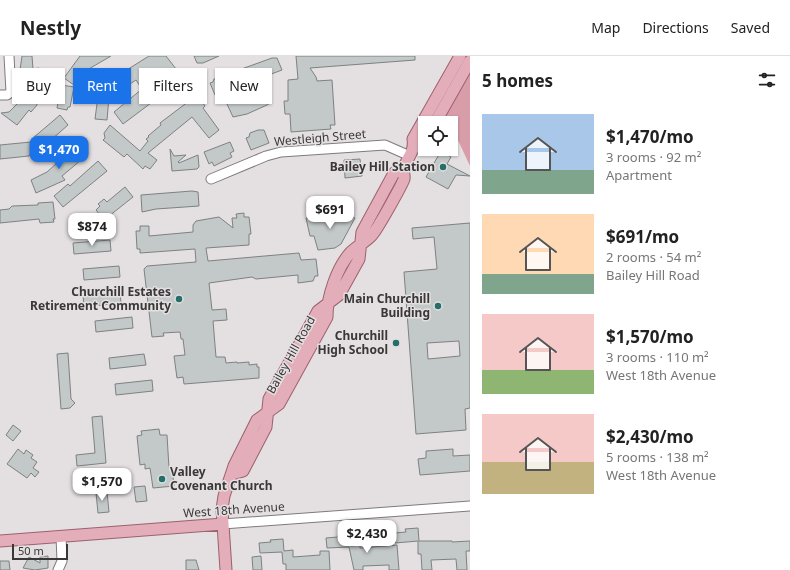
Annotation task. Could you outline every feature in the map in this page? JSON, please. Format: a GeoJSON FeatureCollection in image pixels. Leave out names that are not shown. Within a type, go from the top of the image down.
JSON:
{"type":"FeatureCollection","features":[{"type":"Feature","properties":{"kind":"main road","name":"Bailey Hill Road"},"geometry":{"type":"LineString","coordinates":[[226,570],[223,524],[224,496],[232,474],[243,471],[266,427],[268,411],[279,404],[327,317],[327,305],[339,295],[359,259],[360,243],[372,236],[404,179],[403,169],[412,152],[413,139],[460,56]]}},
{"type":"Feature","properties":{"kind":"main road"},"geometry":{"type":"LineString","coordinates":[[439,116],[470,61]]}},
{"type":"Feature","properties":{"kind":"main road"},"geometry":{"type":"LineString","coordinates":[[447,80],[452,93]]}},
{"type":"Feature","properties":{"kind":"main road","name":"Bailey Hill Road"},"geometry":{"type":"LineString","coordinates":[[412,152],[418,148]]}},
{"type":"Feature","properties":{"kind":"main road","name":"West 18th Avenue"},"geometry":{"type":"LineString","coordinates":[[0,541],[223,524]]}},
{"type":"Feature","properties":{"kind":"street"},"geometry":{"type":"LineString","coordinates":[[0,95],[7,95],[11,92],[9,56]]}},
{"type":"Feature","properties":{"kind":"street","name":"Westleigh Street"},"geometry":{"type":"LineString","coordinates":[[211,179],[266,156],[281,152],[385,145],[412,152]]}},
{"type":"Feature","properties":{"kind":"street","name":"West 18th Avenue"},"geometry":{"type":"LineString","coordinates":[[223,524],[470,506]]}},
{"type":"Feature","properties":{"kind":"street"},"geometry":{"type":"LineString","coordinates":[[58,570],[62,561],[61,536]]}},
{"type":"Feature","properties":{"kind":"shaded area"},"geometry":{"type":"Polygon","coordinates":[[[470,72],[470,166],[458,140],[458,116],[444,116],[470,72]]]}},
{"type":"Feature","properties":{"kind":"building"},"geometry":{"type":"Polygon","coordinates":[[[22,56],[32,56],[33,68],[20,68],[22,56]]]}},
{"type":"Feature","properties":{"kind":"building"},"geometry":{"type":"Polygon","coordinates":[[[80,56],[111,56],[90,68],[73,68],[73,84],[65,79],[80,56]]]}},
{"type":"Feature","properties":{"kind":"building"},"geometry":{"type":"Polygon","coordinates":[[[149,56],[166,56],[175,68],[139,68],[139,84],[136,80],[131,83],[130,68],[149,56]]]}},
{"type":"Feature","properties":{"kind":"building"},"geometry":{"type":"Polygon","coordinates":[[[194,56],[219,56],[203,63],[197,63],[194,56]]]}},
{"type":"Feature","properties":{"kind":"building"},"geometry":{"type":"Polygon","coordinates":[[[296,56],[415,56],[415,60],[310,68],[317,81],[332,80],[335,125],[330,125],[331,129],[291,132],[290,114],[285,114],[284,101],[288,101],[288,80],[298,79],[296,56]]]}},
{"type":"Feature","properties":{"kind":"building"},"geometry":{"type":"Polygon","coordinates":[[[272,58],[277,58],[282,70],[272,74],[272,68],[244,68],[272,58]]]}},
{"type":"Feature","properties":{"kind":"building"},"geometry":{"type":"Polygon","coordinates":[[[214,79],[215,95],[210,83],[213,82],[214,79]]]}},
{"type":"Feature","properties":{"kind":"building"},"geometry":{"type":"Polygon","coordinates":[[[65,86],[73,87],[70,107],[68,107],[67,110],[57,108],[58,104],[65,104],[65,86]]]}},
{"type":"Feature","properties":{"kind":"building"},"geometry":{"type":"Polygon","coordinates":[[[139,91],[139,104],[150,104],[123,124],[114,112],[124,104],[131,104],[131,98],[139,91]]]}},
{"type":"Feature","properties":{"kind":"building"},"geometry":{"type":"Polygon","coordinates":[[[17,104],[37,104],[31,112],[29,110],[17,125],[1,113],[9,112],[17,104]]]}},
{"type":"Feature","properties":{"kind":"building"},"geometry":{"type":"Polygon","coordinates":[[[97,104],[108,104],[107,120],[95,119],[97,104]]]}},
{"type":"Feature","properties":{"kind":"building"},"geometry":{"type":"Polygon","coordinates":[[[185,104],[204,104],[205,106],[203,108],[219,130],[209,138],[192,117],[148,153],[157,160],[150,169],[145,166],[143,169],[127,154],[124,157],[103,140],[105,138],[104,133],[110,125],[140,151],[148,141],[146,139],[149,137],[148,136],[161,125],[160,123],[185,104]]]}},
{"type":"Feature","properties":{"kind":"building"},"geometry":{"type":"Polygon","coordinates":[[[227,104],[268,104],[247,114],[233,117],[227,104]]]}},
{"type":"Feature","properties":{"kind":"building"},"geometry":{"type":"Polygon","coordinates":[[[60,115],[68,125],[42,148],[33,138],[60,115]]]}},
{"type":"Feature","properties":{"kind":"building"},"geometry":{"type":"Polygon","coordinates":[[[258,130],[264,130],[269,143],[251,150],[246,138],[249,137],[250,133],[258,130]]]}},
{"type":"Feature","properties":{"kind":"building"},"geometry":{"type":"Polygon","coordinates":[[[31,142],[32,155],[0,159],[0,145],[31,142]]]}},
{"type":"Feature","properties":{"kind":"building"},"geometry":{"type":"Polygon","coordinates":[[[230,142],[234,151],[230,153],[232,157],[214,166],[212,162],[209,164],[204,152],[230,142]]]}},
{"type":"Feature","properties":{"kind":"building"},"geometry":{"type":"Polygon","coordinates":[[[77,145],[87,155],[62,176],[65,180],[36,193],[31,180],[47,172],[77,145]]]}},
{"type":"Feature","properties":{"kind":"building"},"geometry":{"type":"Polygon","coordinates":[[[170,149],[174,156],[186,155],[178,162],[179,163],[198,155],[199,167],[197,169],[172,171],[170,149]]]}},
{"type":"Feature","properties":{"kind":"building","name":"Bailey Hill Station"},"geometry":{"type":"Polygon","coordinates":[[[438,156],[451,157],[447,164],[470,176],[456,175],[448,189],[426,177],[438,156]]]}},
{"type":"Feature","properties":{"kind":"building"},"geometry":{"type":"Polygon","coordinates":[[[360,159],[362,176],[345,178],[344,160],[360,159]]]}},
{"type":"Feature","properties":{"kind":"building"},"geometry":{"type":"Polygon","coordinates":[[[98,161],[107,171],[63,207],[54,196],[68,184],[70,186],[98,161]]]}},
{"type":"Feature","properties":{"kind":"building"},"geometry":{"type":"Polygon","coordinates":[[[125,187],[133,197],[104,220],[96,210],[100,206],[98,204],[104,199],[107,202],[125,187]]]}},
{"type":"Feature","properties":{"kind":"building"},"geometry":{"type":"Polygon","coordinates":[[[192,191],[198,192],[199,206],[156,209],[142,212],[141,195],[192,191]]]}},
{"type":"Feature","properties":{"kind":"building"},"geometry":{"type":"Polygon","coordinates":[[[53,202],[54,222],[40,223],[39,219],[0,223],[0,210],[9,209],[12,206],[38,205],[38,203],[53,202]]]}},
{"type":"Feature","properties":{"kind":"building"},"geometry":{"type":"Polygon","coordinates":[[[344,212],[355,218],[341,244],[335,248],[318,250],[314,236],[310,236],[306,218],[343,215],[344,212]]]}},
{"type":"Feature","properties":{"kind":"building","name":"Churchill Estates Retirement Community"},"geometry":{"type":"Polygon","coordinates":[[[244,213],[244,217],[249,217],[251,234],[249,234],[249,245],[206,248],[208,261],[299,253],[301,260],[316,259],[318,276],[315,276],[313,281],[298,283],[298,275],[256,279],[252,277],[209,283],[212,310],[226,309],[227,320],[213,321],[216,357],[225,357],[226,363],[249,362],[249,365],[257,364],[257,367],[259,367],[259,378],[184,384],[183,377],[177,378],[174,356],[185,355],[183,339],[181,339],[180,332],[163,333],[164,336],[152,337],[144,269],[147,266],[196,262],[195,249],[140,253],[140,249],[137,249],[136,231],[140,231],[140,226],[149,226],[149,236],[193,232],[193,225],[196,221],[219,217],[233,228],[232,218],[237,218],[236,214],[244,213]]]}},
{"type":"Feature","properties":{"kind":"building","name":"Main Churchill Building"},"geometry":{"type":"Polygon","coordinates":[[[470,223],[470,408],[465,409],[466,430],[416,434],[404,272],[437,269],[434,237],[413,239],[412,228],[470,223]],[[459,341],[427,343],[428,359],[460,356],[459,341]]]}},
{"type":"Feature","properties":{"kind":"building"},"geometry":{"type":"Polygon","coordinates":[[[110,240],[111,251],[74,254],[73,243],[110,240]]]}},
{"type":"Feature","properties":{"kind":"building"},"geometry":{"type":"Polygon","coordinates":[[[119,266],[120,277],[84,280],[83,269],[119,266]]]}},
{"type":"Feature","properties":{"kind":"building"},"geometry":{"type":"Polygon","coordinates":[[[120,292],[121,303],[84,307],[83,295],[120,292]]]}},
{"type":"Feature","properties":{"kind":"building"},"geometry":{"type":"Polygon","coordinates":[[[132,317],[133,328],[96,332],[95,321],[132,317]]]}},
{"type":"Feature","properties":{"kind":"building"},"geometry":{"type":"Polygon","coordinates":[[[68,353],[71,399],[75,403],[70,408],[61,409],[57,354],[68,353]]]}},
{"type":"Feature","properties":{"kind":"building"},"geometry":{"type":"Polygon","coordinates":[[[144,354],[146,365],[110,369],[109,358],[144,354]]]}},
{"type":"Feature","properties":{"kind":"building"},"geometry":{"type":"Polygon","coordinates":[[[152,380],[153,391],[116,395],[115,384],[152,380]]]}},
{"type":"Feature","properties":{"kind":"building"},"geometry":{"type":"Polygon","coordinates":[[[102,416],[106,463],[77,466],[76,455],[95,453],[92,417],[102,416]]]}},
{"type":"Feature","properties":{"kind":"building"},"geometry":{"type":"Polygon","coordinates":[[[13,425],[21,431],[13,441],[6,435],[13,425]]]}},
{"type":"Feature","properties":{"kind":"building"},"geometry":{"type":"Polygon","coordinates":[[[159,429],[160,435],[167,435],[169,468],[172,467],[174,486],[153,488],[150,468],[145,469],[145,464],[140,465],[137,436],[142,435],[141,431],[159,429]]]}},
{"type":"Feature","properties":{"kind":"building"},"geometry":{"type":"Polygon","coordinates":[[[18,449],[24,454],[26,450],[33,455],[31,458],[37,462],[33,468],[39,472],[35,477],[31,473],[27,478],[7,464],[18,449]]]}},
{"type":"Feature","properties":{"kind":"building"},"geometry":{"type":"Polygon","coordinates":[[[453,449],[453,456],[470,455],[470,471],[420,475],[418,459],[426,458],[426,451],[453,449]]]}},
{"type":"Feature","properties":{"kind":"building"},"geometry":{"type":"Polygon","coordinates":[[[145,486],[147,501],[136,502],[134,487],[145,486]]]}},
{"type":"Feature","properties":{"kind":"building"},"geometry":{"type":"Polygon","coordinates":[[[107,492],[109,512],[98,513],[96,493],[107,492]]]}},
{"type":"Feature","properties":{"kind":"building"},"geometry":{"type":"Polygon","coordinates":[[[418,528],[419,541],[470,541],[470,551],[466,551],[467,570],[457,570],[456,559],[431,560],[432,570],[422,570],[421,554],[418,554],[418,541],[395,543],[394,533],[406,532],[405,529],[418,528]]]}},
{"type":"Feature","properties":{"kind":"building"},"geometry":{"type":"Polygon","coordinates":[[[350,534],[351,546],[360,545],[360,548],[397,545],[399,570],[389,570],[389,565],[363,566],[363,570],[354,570],[349,547],[327,548],[326,538],[350,534]]]}},
{"type":"Feature","properties":{"kind":"building"},"geometry":{"type":"Polygon","coordinates":[[[283,539],[284,551],[293,550],[293,557],[320,555],[320,551],[329,551],[330,570],[286,570],[286,564],[283,564],[282,552],[260,553],[259,543],[283,539]]]}},
{"type":"Feature","properties":{"kind":"building"},"geometry":{"type":"Polygon","coordinates":[[[48,556],[48,568],[35,570],[23,568],[29,557],[40,563],[40,557],[48,556]]]}},
{"type":"Feature","properties":{"kind":"building"},"geometry":{"type":"Polygon","coordinates":[[[261,556],[262,570],[253,570],[252,557],[261,556]]]}},
{"type":"Feature","properties":{"kind":"building"},"geometry":{"type":"Polygon","coordinates":[[[186,560],[196,560],[199,570],[186,570],[186,560]]]}},
{"type":"Feature","properties":{"kind":"building"},"geometry":{"type":"Polygon","coordinates":[[[0,561],[9,561],[10,570],[0,570],[0,561]]]}},
{"type":"Feature","properties":{"kind":"place","name":"Bailey Hill Station"},"geometry":{"type":"Point","coordinates":[443,167]}},
{"type":"Feature","properties":{"kind":"place","name":"Churchill Estates Retirement Community"},"geometry":{"type":"Point","coordinates":[179,299]}},
{"type":"Feature","properties":{"kind":"place","name":"Main Churchill Building"},"geometry":{"type":"Point","coordinates":[438,306]}},
{"type":"Feature","properties":{"kind":"place","name":"Churchill High School"},"geometry":{"type":"Point","coordinates":[396,343]}},
{"type":"Feature","properties":{"kind":"place","name":"Valley Covenant Church"},"geometry":{"type":"Point","coordinates":[162,479]}}]}
